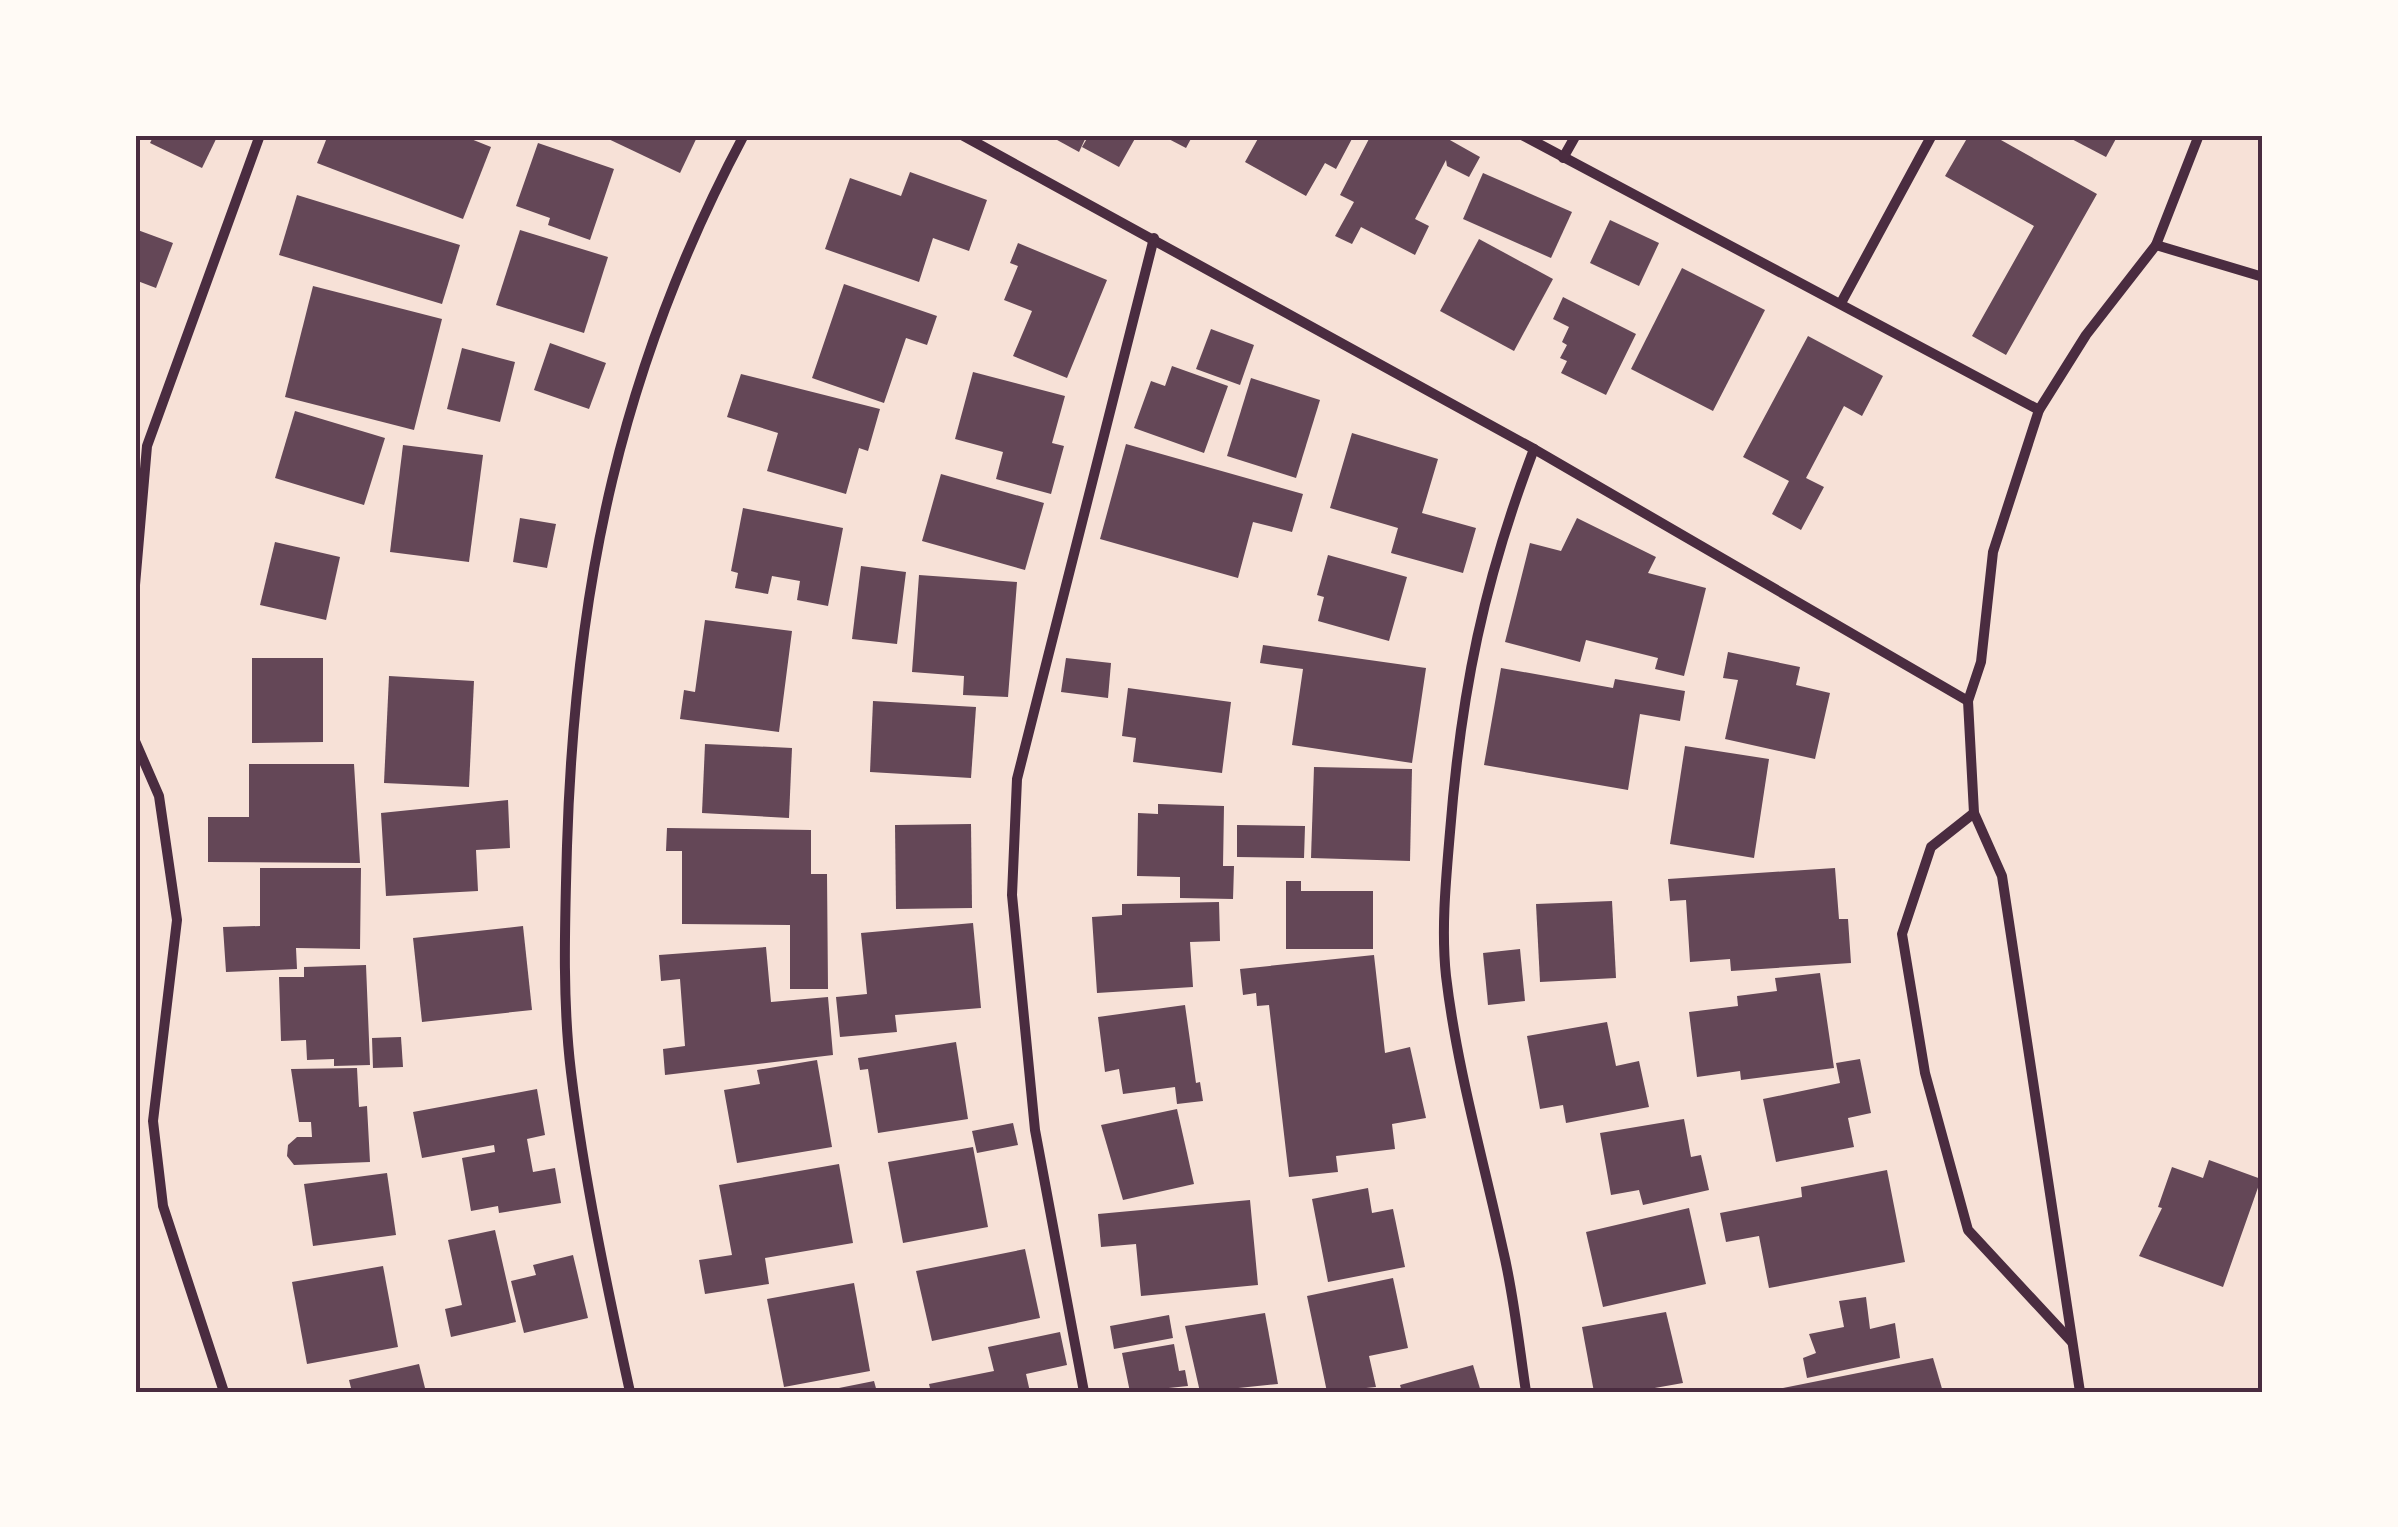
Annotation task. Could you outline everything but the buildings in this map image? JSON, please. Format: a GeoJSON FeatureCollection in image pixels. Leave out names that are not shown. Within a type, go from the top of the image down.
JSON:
{"type":"FeatureCollection","features":[{"type":"Feature","properties":{"kind":"street"},"geometry":{"type":"LineString","coordinates":[[135,585],[146,446],[260,135]]}},
{"type":"Feature","properties":{"kind":"street"},"geometry":{"type":"LineString","coordinates":[[630,1392],[571,1071],[564,935],[579,654],[600,529],[654,329],[744,135]]}},
{"type":"Feature","properties":{"kind":"street"},"geometry":{"type":"LineString","coordinates":[[962,135],[1534,449],[1968,701]]}},
{"type":"Feature","properties":{"kind":"street"},"geometry":{"type":"LineString","coordinates":[[1522,135],[2040,410]]}},
{"type":"Feature","properties":{"kind":"street"},"geometry":{"type":"LineString","coordinates":[[1564,158],[1576,135]]}},
{"type":"Feature","properties":{"kind":"street"},"geometry":{"type":"LineString","coordinates":[[1841,303],[1932,135]]}},
{"type":"Feature","properties":{"kind":"street"},"geometry":{"type":"LineString","coordinates":[[2080,1392],[2002,876],[1974,813],[1968,701],[1981,662],[1993,552],[2040,410],[2086,335],[2156,245],[2200,135]]}},
{"type":"Feature","properties":{"kind":"street"},"geometry":{"type":"LineString","coordinates":[[1084,1392],[1035,1130],[1012,895],[1017,779],[1154,238]]}},
{"type":"Feature","properties":{"kind":"street"},"geometry":{"type":"LineString","coordinates":[[2156,245],[2263,277]]}},
{"type":"Feature","properties":{"kind":"street"},"geometry":{"type":"LineString","coordinates":[[1526,1392],[1504,1252],[1459,1060],[1446,972],[1446,882],[1454,784],[1476,629],[1503,531],[1534,449]]}},
{"type":"Feature","properties":{"kind":"street"},"geometry":{"type":"LineString","coordinates":[[135,740],[160,796],[177,920],[153,1121],[163,1206],[224,1392]]}},
{"type":"Feature","properties":{"kind":"street"},"geometry":{"type":"LineString","coordinates":[[1974,813],[1932,847],[1902,934],[1925,1072],[1968,1230],[2072,1342]]}}]}
